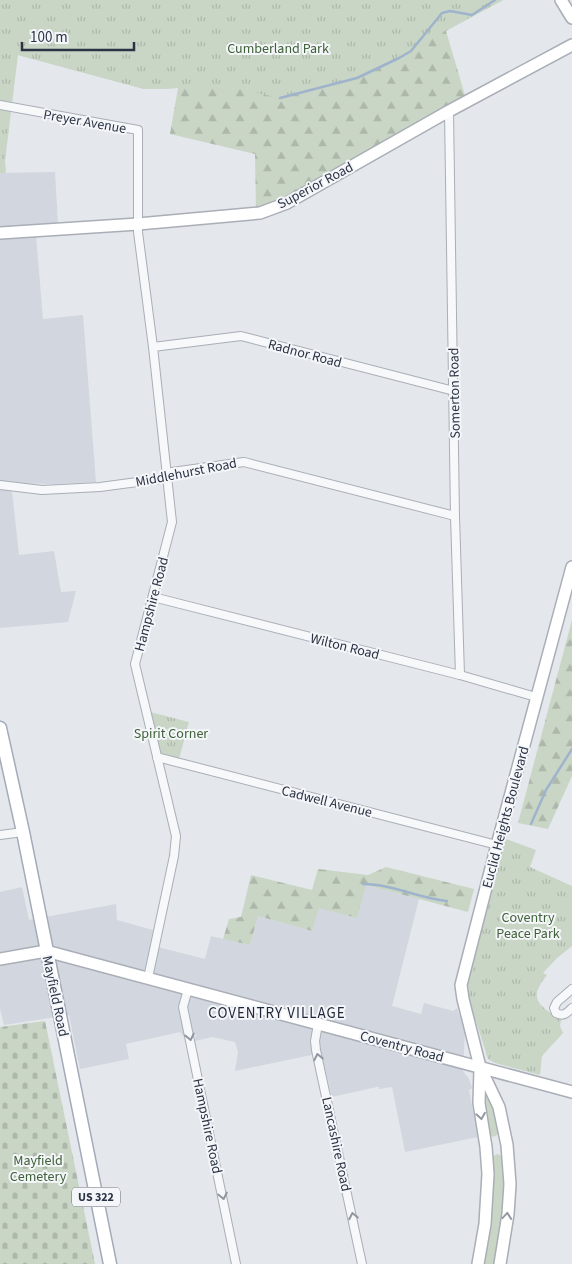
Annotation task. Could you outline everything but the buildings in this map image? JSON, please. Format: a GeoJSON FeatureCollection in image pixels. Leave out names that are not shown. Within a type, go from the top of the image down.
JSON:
{"type":"FeatureCollection","features":[{"type":"Feature","properties":{"kind":"main road","name":"Mayfield Road"},"geometry":{"type":"LineString","coordinates":[[0,728],[23,832],[110,1264]]}},
{"type":"Feature","properties":{"kind":"street"},"geometry":{"type":"LineString","coordinates":[[561,0],[572,18]]}},
{"type":"Feature","properties":{"kind":"street","name":"Superior Road"},"geometry":{"type":"LineString","coordinates":[[0,233],[138,224],[260,213],[287,203],[449,111],[572,45]]}},
{"type":"Feature","properties":{"kind":"street","name":"Preyer Avenue"},"geometry":{"type":"LineString","coordinates":[[0,105],[138,130],[138,224]]}},
{"type":"Feature","properties":{"kind":"street","name":"Somerton Road"},"geometry":{"type":"LineString","coordinates":[[449,111],[455,516],[460,675]]}},
{"type":"Feature","properties":{"kind":"street","name":"Hampshire Road"},"geometry":{"type":"LineString","coordinates":[[138,224],[172,522],[134,664],[176,836],[176,845],[148,978]]}},
{"type":"Feature","properties":{"kind":"street","name":"Radnor Road"},"geometry":{"type":"LineString","coordinates":[[153,347],[241,336],[454,391]]}},
{"type":"Feature","properties":{"kind":"street","name":"Middlehurst Road"},"geometry":{"type":"LineString","coordinates":[[0,485],[42,490],[87,488],[160,479],[172,472],[244,462],[455,516]]}},
{"type":"Feature","properties":{"kind":"street","name":"Euclid Heights Boulevard"},"geometry":{"type":"LineString","coordinates":[[500,1264],[508,1214],[509,1163],[507,1143],[499,1107],[480,1068],[461,985],[572,567]]}},
{"type":"Feature","properties":{"kind":"street","name":"Wilton Road"},"geometry":{"type":"LineString","coordinates":[[153,597],[460,675],[536,697]]}},
{"type":"Feature","properties":{"kind":"street","name":"Cadwell Avenue"},"geometry":{"type":"LineString","coordinates":[[157,757],[497,845]]}},
{"type":"Feature","properties":{"kind":"street"},"geometry":{"type":"LineString","coordinates":[[0,835],[23,832]]}},
{"type":"Feature","properties":{"kind":"street","name":"Coventry Road"},"geometry":{"type":"LineString","coordinates":[[0,959],[46,951],[572,1092]]}},
{"type":"Feature","properties":{"kind":"street","name":"Hampshire Road"},"geometry":{"type":"LineString","coordinates":[[188,989],[184,1007],[236,1264]]}},
{"type":"Feature","properties":{"kind":"street"},"geometry":{"type":"LineString","coordinates":[[572,989],[557,1002],[554,1008],[556,1013],[561,1015],[572,1008]]}},
{"type":"Feature","properties":{"kind":"street","name":"Lancashire Road"},"geometry":{"type":"LineString","coordinates":[[318,1024],[315,1041],[362,1264]]}},
{"type":"Feature","properties":{"kind":"street","name":"Euclid Heights Boulevard"},"geometry":{"type":"LineString","coordinates":[[478,1264],[485,1224],[488,1174],[479,1103],[480,1068]]}},
{"type":"Feature","properties":{"kind":"shaded area"},"geometry":{"type":"Polygon","coordinates":[[[55,172],[58,225],[36,236],[43,319],[83,315],[96,482],[54,484],[11,483],[19,555],[54,551],[61,592],[76,591],[68,622],[0,628],[0,173],[55,172]]]}},
{"type":"Feature","properties":{"kind":"shaded area"},"geometry":{"type":"Polygon","coordinates":[[[366,885],[419,899],[392,1006],[421,1014],[424,1003],[453,1011],[457,1008],[465,1032],[463,1071],[469,1079],[472,1088],[469,1090],[478,1137],[405,1152],[392,1087],[379,1089],[377,1087],[332,1097],[321,1053],[235,1071],[238,1052],[235,1042],[212,1037],[195,1041],[196,1034],[184,1037],[180,1032],[126,1044],[129,1059],[80,1069],[69,1015],[4,1025],[0,1008],[0,892],[22,887],[29,920],[116,904],[117,920],[153,930],[150,945],[205,959],[211,936],[250,945],[258,916],[312,931],[318,908],[366,885]]]}},
{"type":"Feature","properties":{"kind":"green space","name":"Cumberland Park"},"geometry":{"type":"Polygon","coordinates":[[[0,0],[503,0],[446,31],[467,102],[256,213],[255,154],[170,134],[178,88],[144,89],[18,55],[0,0]]]}},
{"type":"Feature","properties":{"kind":"green space","name":"Cumberland Park"},"geometry":{"type":"Polygon","coordinates":[[[0,0],[503,0],[357,78],[280,98],[215,84],[167,89],[144,89],[18,55],[5,161],[6,173],[0,173],[0,0]]]}},
{"type":"Feature","properties":{"kind":"green space"},"geometry":{"type":"Polygon","coordinates":[[[572,620],[572,776],[548,829],[518,823],[572,620]]]}},
{"type":"Feature","properties":{"kind":"green space","name":"Spirit Corner"},"geometry":{"type":"Polygon","coordinates":[[[150,712],[189,722],[179,759],[161,753],[150,712]]]}},
{"type":"Feature","properties":{"kind":"green space","name":"Coventry Peace Park"},"geometry":{"type":"Polygon","coordinates":[[[506,839],[536,850],[530,867],[572,886],[572,946],[543,973],[547,975],[538,990],[538,1001],[561,1020],[560,1026],[563,1033],[542,1056],[540,1075],[495,1063],[488,1059],[469,999],[468,982],[506,839]]]}},
{"type":"Feature","properties":{"kind":"green space"},"geometry":{"type":"Polygon","coordinates":[[[386,867],[474,889],[468,912],[366,885],[357,918],[319,908],[312,931],[258,916],[250,945],[223,939],[229,919],[241,917],[251,875],[312,890],[318,869],[368,875],[386,867]]]}},
{"type":"Feature","properties":{"kind":"green space","name":"Mayfield Cemetery"},"geometry":{"type":"Polygon","coordinates":[[[45,1021],[95,1264],[0,1264],[0,1027],[45,1021]]]}},
{"type":"Feature","properties":{"kind":"green space"},"geometry":{"type":"Polygon","coordinates":[[[487,1095],[496,1117],[499,1133],[494,1137],[488,1134],[482,1096],[487,1095]]]}},
{"type":"Feature","properties":{"kind":"green space"},"geometry":{"type":"Polygon","coordinates":[[[498,1154],[504,1158],[503,1217],[495,1264],[481,1264],[491,1160],[498,1154]]]}},
{"type":"Feature","properties":{"kind":"waterway"},"geometry":{"type":"LineString","coordinates":[[280,98],[357,78],[411,51],[442,13],[450,11],[472,15],[495,0]]}},
{"type":"Feature","properties":{"kind":"waterway"},"geometry":{"type":"LineString","coordinates":[[531,824],[546,790],[572,749]]}},
{"type":"Feature","properties":{"kind":"waterway"},"geometry":{"type":"LineString","coordinates":[[363,884],[384,886],[447,901]]}},
{"type":"Feature","properties":{"kind":"district","name":"COVENTRY VILLAGE"},"geometry":{"type":"Point","coordinates":[277,1013]}}]}
